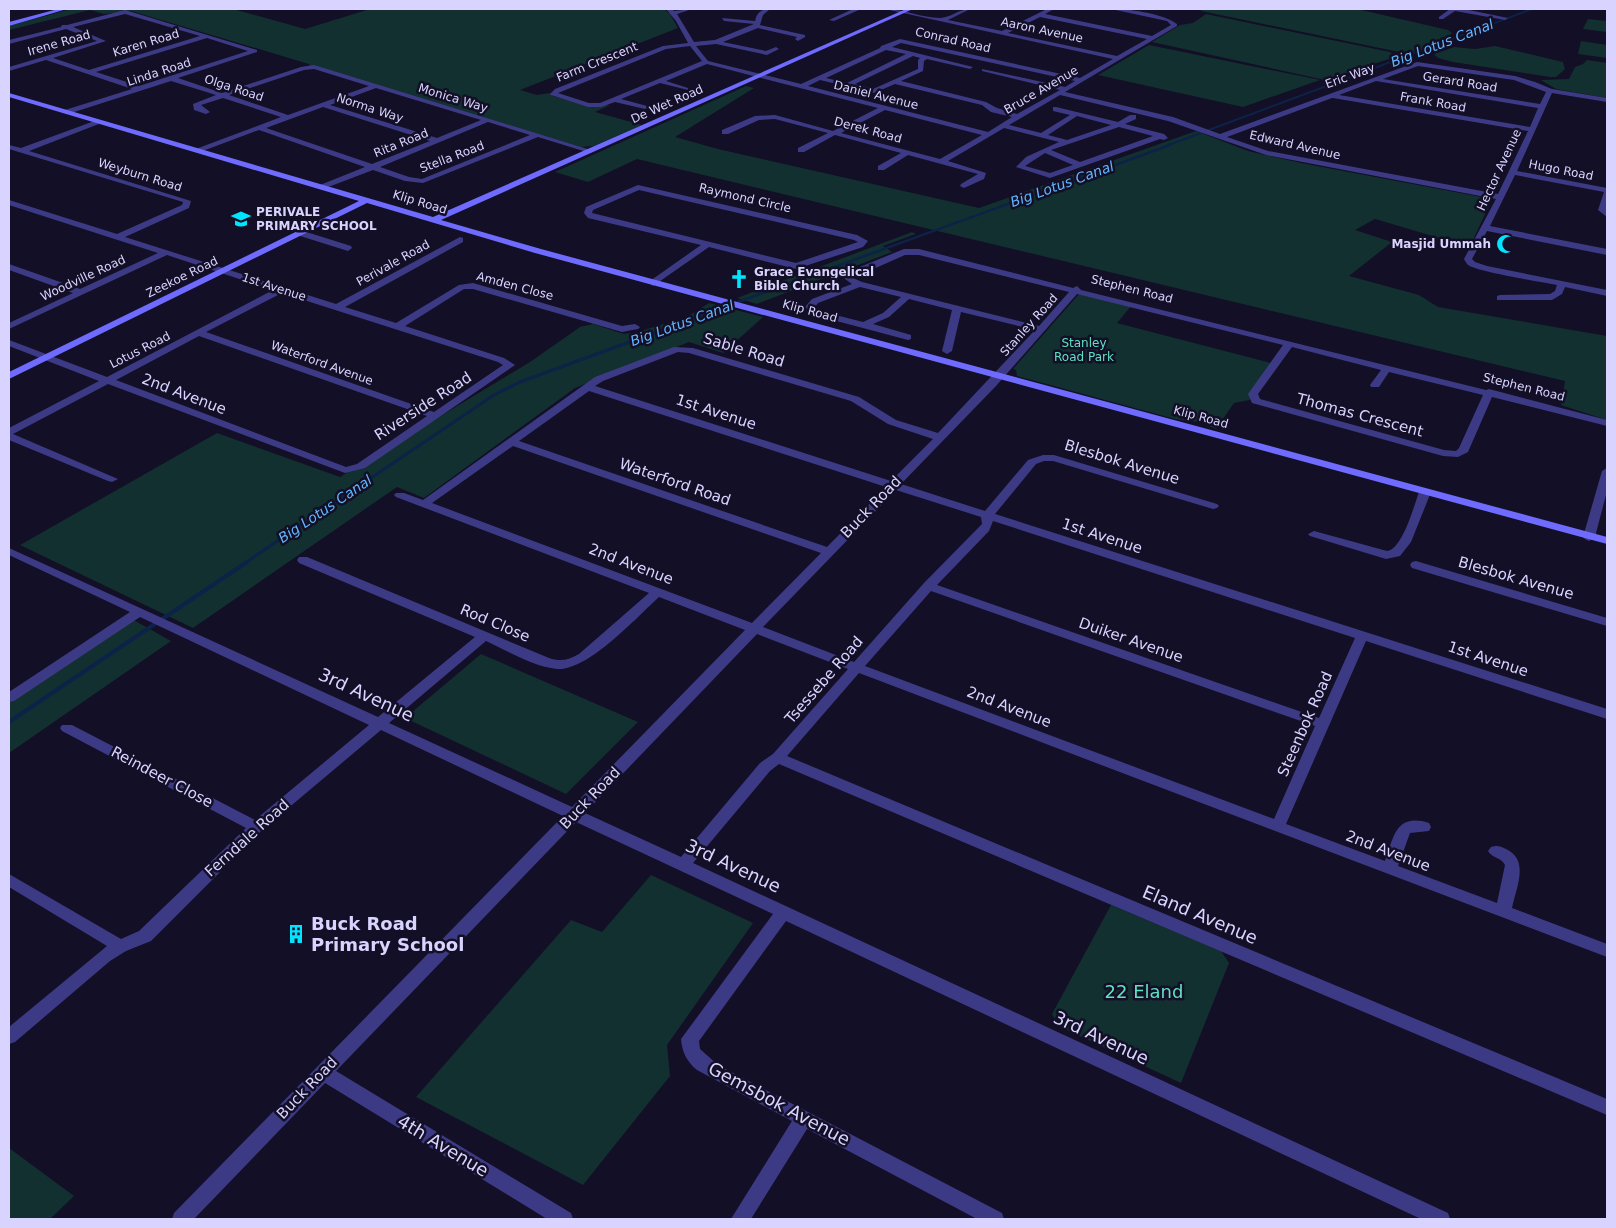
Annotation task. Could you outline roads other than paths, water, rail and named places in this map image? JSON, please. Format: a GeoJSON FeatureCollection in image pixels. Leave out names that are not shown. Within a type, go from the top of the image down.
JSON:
{"type":"FeatureCollection","features":[{"type":"Feature","properties":{"kind":"street"},"geometry":{"type":"LineString","coordinates":[[9,24],[64,9]]}},
{"type":"Feature","properties":{"kind":"street"},"geometry":{"type":"LineString","coordinates":[[689,9],[672,11],[706,62]]}},
{"type":"Feature","properties":{"kind":"street"},"geometry":{"type":"LineString","coordinates":[[716,42],[757,24],[760,14],[767,9]]}},
{"type":"Feature","properties":{"kind":"street"},"geometry":{"type":"LineString","coordinates":[[832,20],[858,9]]}},
{"type":"Feature","properties":{"kind":"street","name":"Aaron Avenue"},"geometry":{"type":"LineString","coordinates":[[888,9],[907,10],[943,20],[1118,58]]}},
{"type":"Feature","properties":{"kind":"street"},"geometry":{"type":"LineString","coordinates":[[943,20],[968,9]]}},
{"type":"Feature","properties":{"kind":"street"},"geometry":{"type":"LineString","coordinates":[[1003,33],[1051,9]]}},
{"type":"Feature","properties":{"kind":"street","name":"Bruce Avenue"},"geometry":{"type":"LineString","coordinates":[[941,162],[1175,24],[1165,19],[1114,9]]}},
{"type":"Feature","properties":{"kind":"street"},"geometry":{"type":"LineString","coordinates":[[1441,18],[1454,9],[1505,18]]}},
{"type":"Feature","properties":{"kind":"street","name":"De Wet Road"},"geometry":{"type":"LineString","coordinates":[[434,220],[907,10]]}},
{"type":"Feature","properties":{"kind":"street"},"geometry":{"type":"LineString","coordinates":[[9,42],[123,12],[208,36]]}},
{"type":"Feature","properties":{"kind":"street"},"geometry":{"type":"LineString","coordinates":[[1038,15],[1152,38]]}},
{"type":"Feature","properties":{"kind":"street"},"geometry":{"type":"LineString","coordinates":[[724,19],[757,24],[804,36],[798,39]]}},
{"type":"Feature","properties":{"kind":"street","name":"Irene Road"},"geometry":{"type":"LineString","coordinates":[[9,69],[103,41],[64,26]]}},
{"type":"Feature","properties":{"kind":"street","name":"Linda Road"},"geometry":{"type":"LineString","coordinates":[[68,112],[255,51],[208,36]]}},
{"type":"Feature","properties":{"kind":"street","name":"Karen Road"},"geometry":{"type":"LineString","coordinates":[[89,72],[208,36]]}},
{"type":"Feature","properties":{"kind":"street"},"geometry":{"type":"LineString","coordinates":[[692,43],[716,42],[767,53],[776,49]]}},
{"type":"Feature","properties":{"kind":"street","name":"Conrad Road"},"geometry":{"type":"LineString","coordinates":[[800,87],[896,42],[908,42],[1080,80]]}},
{"type":"Feature","properties":{"kind":"street","name":"Farm Crescent"},"geometry":{"type":"LineString","coordinates":[[692,43],[665,46],[553,92],[558,96],[592,106],[616,100],[706,62]]}},
{"type":"Feature","properties":{"kind":"street"},"geometry":{"type":"LineString","coordinates":[[884,48],[970,67]]}},
{"type":"Feature","properties":{"kind":"street"},"geometry":{"type":"LineString","coordinates":[[848,85],[912,54]]}},
{"type":"Feature","properties":{"kind":"street"},"geometry":{"type":"LineString","coordinates":[[818,78],[874,91],[921,70],[921,60],[926,57]]}},
{"type":"Feature","properties":{"kind":"street"},"geometry":{"type":"LineString","coordinates":[[47,58],[140,90]]}},
{"type":"Feature","properties":{"kind":"street","name":"Daniel Avenue"},"geometry":{"type":"LineString","coordinates":[[706,62],[988,134]]}},
{"type":"Feature","properties":{"kind":"street","name":"Eric Way"},"geometry":{"type":"LineString","coordinates":[[1219,137],[1412,65],[1424,64],[1525,80],[1550,91],[1607,100]]}},
{"type":"Feature","properties":{"kind":"street","name":"Monica Way"},"geometry":{"type":"LineString","coordinates":[[222,95],[310,67],[590,151]]}},
{"type":"Feature","properties":{"kind":"street"},"geometry":{"type":"LineString","coordinates":[[984,70],[1066,89]]}},
{"type":"Feature","properties":{"kind":"street","name":"Olga Road"},"geometry":{"type":"LineString","coordinates":[[173,79],[288,117]]}},
{"type":"Feature","properties":{"kind":"street","name":"Gerard Road"},"geometry":{"type":"LineString","coordinates":[[1373,80],[1543,107]]}},
{"type":"Feature","properties":{"kind":"street"},"geometry":{"type":"LineString","coordinates":[[659,82],[686,89]]}},
{"type":"Feature","properties":{"kind":"street"},"geometry":{"type":"LineString","coordinates":[[896,82],[984,103],[994,110],[1018,117]]}},
{"type":"Feature","properties":{"kind":"street"},"geometry":{"type":"LineString","coordinates":[[198,150],[375,86]]}},
{"type":"Feature","properties":{"kind":"street","name":"Hector Avenue"},"geometry":{"type":"LineString","coordinates":[[1550,91],[1485,228],[1607,252]]}},
{"type":"Feature","properties":{"kind":"street","name":"Edward Avenue"},"geometry":{"type":"LineString","coordinates":[[1058,93],[1170,119],[1275,155],[1501,197]]}},
{"type":"Feature","properties":{"kind":"street","name":"Klip Road"},"geometry":{"type":"LineString","coordinates":[[9,95],[653,283],[1607,542]]}},
{"type":"Feature","properties":{"kind":"street"},"geometry":{"type":"LineString","coordinates":[[206,112],[196,106],[222,95]]}},
{"type":"Feature","properties":{"kind":"street","name":"Frank Road"},"geometry":{"type":"LineString","coordinates":[[1330,95],[1532,130]]}},
{"type":"Feature","properties":{"kind":"street"},"geometry":{"type":"LineString","coordinates":[[616,100],[645,108]]}},
{"type":"Feature","properties":{"kind":"street","name":"Norma Way"},"geometry":{"type":"LineString","coordinates":[[324,105],[438,141]]}},
{"type":"Feature","properties":{"kind":"street"},"geometry":{"type":"LineString","coordinates":[[801,150],[883,108]]}},
{"type":"Feature","properties":{"kind":"street"},"geometry":{"type":"LineString","coordinates":[[1056,109],[1121,125],[1164,137],[1047,176],[1020,167],[1046,151],[1121,125],[1133,117]]}},
{"type":"Feature","properties":{"kind":"street"},"geometry":{"type":"LineString","coordinates":[[1041,136],[1076,114]]}},
{"type":"Feature","properties":{"kind":"street","name":"Derek Road"},"geometry":{"type":"LineString","coordinates":[[726,132],[758,118],[768,116],[983,175],[964,186]]}},
{"type":"Feature","properties":{"kind":"street","name":"Rita Road"},"geometry":{"type":"LineString","coordinates":[[323,187],[488,120]]}},
{"type":"Feature","properties":{"kind":"street"},"geometry":{"type":"LineString","coordinates":[[9,155],[100,122]]}},
{"type":"Feature","properties":{"kind":"street"},"geometry":{"type":"LineString","coordinates":[[1002,126],[1069,143]]}},
{"type":"Feature","properties":{"kind":"street","name":"Stella Road"},"geometry":{"type":"LineString","coordinates":[[259,128],[414,180],[427,180],[537,135]]}},
{"type":"Feature","properties":{"kind":"street","name":"Weyburn Road"},"geometry":{"type":"LineString","coordinates":[[9,147],[187,201],[186,206],[118,237]]}},
{"type":"Feature","properties":{"kind":"street"},"geometry":{"type":"LineString","coordinates":[[1046,151],[1080,165]]}},
{"type":"Feature","properties":{"kind":"street"},"geometry":{"type":"LineString","coordinates":[[881,168],[907,153]]}},
{"type":"Feature","properties":{"kind":"street","name":"Hugo Road"},"geometry":{"type":"LineString","coordinates":[[1511,172],[1607,191]]}},
{"type":"Feature","properties":{"kind":"street","name":"Raymond Circle"},"geometry":{"type":"LineString","coordinates":[[646,187],[864,241],[860,245],[796,266],[708,245],[588,213],[589,209],[631,189],[646,187]]}},
{"type":"Feature","properties":{"kind":"street"},"geometry":{"type":"LineString","coordinates":[[1607,191],[1602,210],[1607,216]]}},
{"type":"Feature","properties":{"kind":"street","name":"Zeekoe Road"},"geometry":{"type":"LineString","coordinates":[[9,376],[367,200]]}},
{"type":"Feature","properties":{"kind":"street","name":"1st Avenue"},"geometry":{"type":"LineString","coordinates":[[9,202],[510,364]]}},
{"type":"Feature","properties":{"kind":"street"},"geometry":{"type":"LineString","coordinates":[[1485,228],[1469,257],[1469,262],[1486,268],[1607,293]]}},
{"type":"Feature","properties":{"kind":"street"},"geometry":{"type":"LineString","coordinates":[[300,233],[348,248]]}},
{"type":"Feature","properties":{"kind":"street","name":"Perivale Road"},"geometry":{"type":"LineString","coordinates":[[338,308],[460,240]]}},
{"type":"Feature","properties":{"kind":"street"},"geometry":{"type":"LineString","coordinates":[[653,283],[708,245]]}},
{"type":"Feature","properties":{"kind":"street","name":"Stephen Road"},"geometry":{"type":"LineString","coordinates":[[859,284],[849,279],[848,275],[910,250],[1077,289],[1607,423]]}},
{"type":"Feature","properties":{"kind":"street","name":"Woodville Road"},"geometry":{"type":"LineString","coordinates":[[9,326],[167,252]]}},
{"type":"Feature","properties":{"kind":"street"},"geometry":{"type":"LineString","coordinates":[[9,267],[80,292]]}},
{"type":"Feature","properties":{"kind":"street"},"geometry":{"type":"LineString","coordinates":[[908,337],[817,313],[810,307],[815,301],[859,284],[1041,329]]}},
{"type":"Feature","properties":{"kind":"street"},"geometry":{"type":"LineString","coordinates":[[1500,298],[1552,297],[1559,292],[1562,284]]}},
{"type":"Feature","properties":{"kind":"street","name":"Amden Close"},"geometry":{"type":"LineString","coordinates":[[397,326],[462,287],[473,286],[622,329],[635,327]]}},
{"type":"Feature","properties":{"kind":"street","name":"Stanley Road"},"geometry":{"type":"LineString","coordinates":[[999,377],[1077,289]]}},
{"type":"Feature","properties":{"kind":"street","name":"Lotus Road"},"geometry":{"type":"LineString","coordinates":[[9,432],[282,290]]}},
{"type":"Feature","properties":{"kind":"street"},"geometry":{"type":"LineString","coordinates":[[864,326],[886,315],[907,296]]}},
{"type":"Feature","properties":{"kind":"street"},"geometry":{"type":"LineString","coordinates":[[947,351],[957,308]]}},
{"type":"Feature","properties":{"kind":"street","name":"Waterford Avenue"},"geometry":{"type":"LineString","coordinates":[[199,333],[436,416]]}},
{"type":"Feature","properties":{"kind":"street","name":"2nd Avenue"},"geometry":{"type":"LineString","coordinates":[[9,343],[337,469],[349,470]]}},
{"type":"Feature","properties":{"kind":"street","name":"Thomas Crescent"},"geometry":{"type":"LineString","coordinates":[[1290,343],[1253,394],[1256,401],[1443,453],[1458,454],[1464,450],[1489,392]]}},
{"type":"Feature","properties":{"kind":"street","name":"Sable Road"},"geometry":{"type":"LineString","coordinates":[[424,504],[604,376],[677,349],[690,350],[855,399],[892,422],[939,437]]}},
{"type":"Feature","properties":{"kind":"street","name":"Riverside Road"},"geometry":{"type":"LineString","coordinates":[[349,470],[361,466],[507,370],[510,364]]}},
{"type":"Feature","properties":{"kind":"street"},"geometry":{"type":"LineString","coordinates":[[1375,386],[1388,367]]}},
{"type":"Feature","properties":{"kind":"street","name":"Buck Road"},"geometry":{"type":"LineString","coordinates":[[181,1219],[891,485],[999,377]]}},
{"type":"Feature","properties":{"kind":"street","name":"1st Avenue"},"geometry":{"type":"LineString","coordinates":[[587,387],[1607,714]]}},
{"type":"Feature","properties":{"kind":"street"},"geometry":{"type":"LineString","coordinates":[[9,436],[112,479]]}},
{"type":"Feature","properties":{"kind":"street","name":"Waterford Road"},"geometry":{"type":"LineString","coordinates":[[512,442],[828,551]]}},
{"type":"Feature","properties":{"kind":"street","name":"Blesbok Avenue"},"geometry":{"type":"LineString","coordinates":[[987,516],[1032,462],[1049,458],[1213,506]]}},
{"type":"Feature","properties":{"kind":"street"},"geometry":{"type":"LineString","coordinates":[[1589,537],[1607,471]]}},
{"type":"Feature","properties":{"kind":"street"},"geometry":{"type":"LineString","coordinates":[[1314,534],[1386,555],[1392,555],[1402,548],[1425,492]]}},
{"type":"Feature","properties":{"kind":"street","name":"2nd Avenue"},"geometry":{"type":"LineString","coordinates":[[400,495],[755,627],[1607,951]]}},
{"type":"Feature","properties":{"kind":"street","name":"Tsessebe Road"},"geometry":{"type":"LineString","coordinates":[[683,866],[765,767],[778,758],[928,586],[985,529],[988,524],[987,516]]}},
{"type":"Feature","properties":{"kind":"street","name":"3rd Avenue"},"geometry":{"type":"LineString","coordinates":[[9,551],[1441,1219]]}},
{"type":"Feature","properties":{"kind":"street","name":"Rod Close"},"geometry":{"type":"LineString","coordinates":[[303,560],[552,664],[572,664],[596,648],[659,591]]}},
{"type":"Feature","properties":{"kind":"street","name":"Blesbok Avenue"},"geometry":{"type":"LineString","coordinates":[[1416,565],[1607,622]]}},
{"type":"Feature","properties":{"kind":"street","name":"Duiker Avenue"},"geometry":{"type":"LineString","coordinates":[[928,586],[1324,724]]}},
{"type":"Feature","properties":{"kind":"street"},"geometry":{"type":"LineString","coordinates":[[10,696],[139,612]]}},
{"type":"Feature","properties":{"kind":"street","name":"Ferndale Road"},"geometry":{"type":"LineString","coordinates":[[9,1037],[104,956],[120,946],[144,936],[256,828],[484,636]]}},
{"type":"Feature","properties":{"kind":"street","name":"Steenbok Road"},"geometry":{"type":"LineString","coordinates":[[1278,826],[1362,636]]}},
{"type":"Feature","properties":{"kind":"street","name":"Reindeer Close"},"geometry":{"type":"LineString","coordinates":[[67,728],[256,828]]}},
{"type":"Feature","properties":{"kind":"street","name":"Eland Avenue"},"geometry":{"type":"LineString","coordinates":[[778,758],[1607,1108]]}},
{"type":"Feature","properties":{"kind":"street"},"geometry":{"type":"LineString","coordinates":[[1389,869],[1404,830],[1408,826],[1424,827]]}},
{"type":"Feature","properties":{"kind":"street"},"geometry":{"type":"LineString","coordinates":[[1496,851],[1509,858],[1513,865],[1503,912]]}},
{"type":"Feature","properties":{"kind":"street"},"geometry":{"type":"LineString","coordinates":[[9,880],[120,946]]}},
{"type":"Feature","properties":{"kind":"street","name":"Gemsbok Avenue"},"geometry":{"type":"LineString","coordinates":[[784,911],[690,1039],[694,1058],[712,1070],[995,1219]]}},
{"type":"Feature","properties":{"kind":"street","name":"4th Avenue"},"geometry":{"type":"LineString","coordinates":[[323,1072],[564,1219]]}},
{"type":"Feature","properties":{"kind":"street"},"geometry":{"type":"LineString","coordinates":[[740,1219],[804,1118]]}},
{"type":"Feature","properties":{"kind":"waterway","name":"Big Lotus Canal"},"geometry":{"type":"LineString","coordinates":[[1166,146],[1532,9]]}},
{"type":"Feature","properties":{"kind":"waterway","name":"Big Lotus Canal"},"geometry":{"type":"LineString","coordinates":[[661,330],[1170,145]]}},
{"type":"Feature","properties":{"kind":"waterway","name":"Big Lotus Canal"},"geometry":{"type":"LineString","coordinates":[[245,563],[494,395],[520,382],[665,329]]}},
{"type":"Feature","properties":{"kind":"waterway","name":"Big Lotus Canal"},"geometry":{"type":"LineString","coordinates":[[9,722],[247,562]]}},
{"type":"Feature","properties":{"kind":"place","name":"PERIVALE PRIMARY SCHOOL"},"geometry":{"type":"Point","coordinates":[241,219]}},
{"type":"Feature","properties":{"kind":"place","name":"Masjid Ummah"},"geometry":{"type":"Point","coordinates":[1506,244]}},
{"type":"Feature","properties":{"kind":"place","name":"Grace Evangelical Bible Church"},"geometry":{"type":"Point","coordinates":[739,279]}},
{"type":"Feature","properties":{"kind":"place","name":"Buck Road Primary School"},"geometry":{"type":"Point","coordinates":[296,934]}},
{"type":"Feature","properties":{"kind":"park label","name":"Stanley Road Park"},"geometry":{"type":"Point","coordinates":[1084,350]}},
{"type":"Feature","properties":{"kind":"park label","name":"22 Eland"},"geometry":{"type":"Point","coordinates":[1144,992]}}]}
